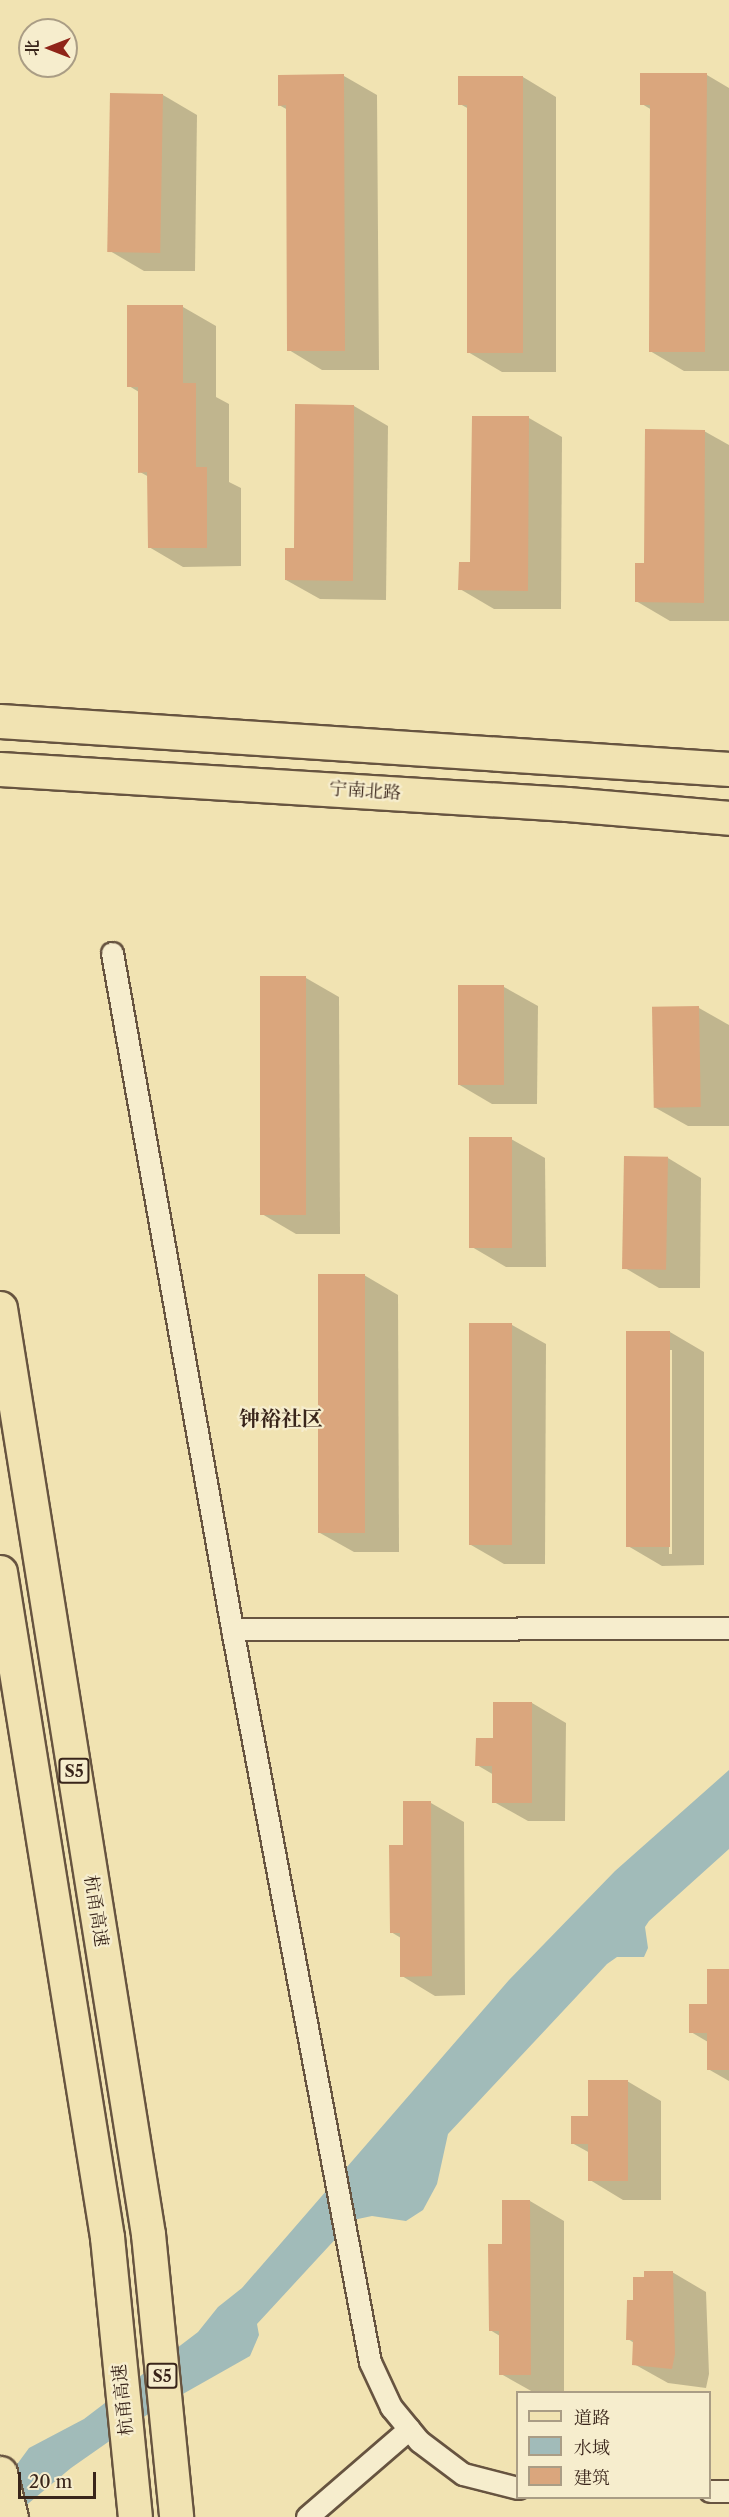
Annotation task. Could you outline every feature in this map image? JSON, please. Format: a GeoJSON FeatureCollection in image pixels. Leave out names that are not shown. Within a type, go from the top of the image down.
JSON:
{"type":"FeatureCollection","features":[{"type":"Feature","properties":{"kind":"main road"},"geometry":{"type":"LineString","coordinates":[[0,721],[228,734],[729,769]]}},
{"type":"Feature","properties":{"kind":"main road","name":"宁南北路"},"geometry":{"type":"LineString","coordinates":[[0,769],[223,782],[729,818]]}},
{"type":"Feature","properties":{"kind":"main road","name":"杭甬高速"},"geometry":{"type":"LineString","coordinates":[[0,1308],[148,2235],[176,2517]]}},
{"type":"Feature","properties":{"kind":"main road","name":"杭甬高速"},"geometry":{"type":"LineString","coordinates":[[0,1572],[107,2238],[135,2517]]}},
{"type":"Feature","properties":{"kind":"main road"},"geometry":{"type":"LineString","coordinates":[[0,2473],[11,2517]]}},
{"type":"Feature","properties":{"kind":"street"},"geometry":{"type":"LineString","coordinates":[[112,953],[232,1629],[370,2362],[391,2408],[409,2429],[463,2474],[516,2487]]}},
{"type":"Feature","properties":{"kind":"street"},"geometry":{"type":"LineString","coordinates":[[232,1629],[729,1628]]}},
{"type":"Feature","properties":{"kind":"street"},"geometry":{"type":"LineString","coordinates":[[307,2517],[409,2429]]}},
{"type":"Feature","properties":{"kind":"street"},"geometry":{"type":"LineString","coordinates":[[711,2491],[729,2491]]}},
{"type":"Feature","properties":{"kind":"water"},"geometry":{"type":"Polygon","coordinates":[[[729,1770],[729,1849],[649,1921],[645,1927],[648,1948],[644,1957],[617,1957],[607,1964],[448,2134],[437,2184],[423,2210],[406,2221],[372,2216],[353,2220],[257,2324],[259,2335],[250,2356],[151,2412],[71,2468],[12,2517],[0,2473],[18,2463],[29,2448],[84,2419],[198,2332],[218,2307],[242,2288],[509,1980],[615,1871],[729,1770]]]}},
{"type":"Feature","properties":{"kind":"building"},"geometry":{"type":"Polygon","coordinates":[[[640,73],[707,73],[705,352],[649,352],[650,105],[640,105],[640,73]]]}},
{"type":"Feature","properties":{"kind":"building"},"geometry":{"type":"Polygon","coordinates":[[[344,74],[345,351],[287,351],[286,105],[278,106],[278,75],[344,74]]]}},
{"type":"Feature","properties":{"kind":"building"},"geometry":{"type":"Polygon","coordinates":[[[458,76],[523,76],[523,353],[467,353],[467,105],[458,105],[458,76]]]}},
{"type":"Feature","properties":{"kind":"building"},"geometry":{"type":"Polygon","coordinates":[[[110,93],[163,94],[160,253],[107,252],[110,93]]]}},
{"type":"Feature","properties":{"kind":"building"},"geometry":{"type":"Polygon","coordinates":[[[127,305],[183,305],[183,383],[196,383],[196,467],[207,467],[207,548],[148,548],[147,472],[138,473],[138,387],[127,387],[127,305]]]}},
{"type":"Feature","properties":{"kind":"building"},"geometry":{"type":"Polygon","coordinates":[[[295,404],[354,405],[353,581],[285,580],[285,548],[294,548],[295,404]]]}},
{"type":"Feature","properties":{"kind":"building"},"geometry":{"type":"Polygon","coordinates":[[[472,416],[529,416],[528,591],[458,590],[459,562],[470,562],[472,416]]]}},
{"type":"Feature","properties":{"kind":"building"},"geometry":{"type":"Polygon","coordinates":[[[645,429],[705,430],[704,603],[635,602],[635,563],[644,563],[645,429]]]}},
{"type":"Feature","properties":{"kind":"building"},"geometry":{"type":"Polygon","coordinates":[[[260,976],[306,976],[306,1215],[260,1215],[260,976]]]}},
{"type":"Feature","properties":{"kind":"building"},"geometry":{"type":"Polygon","coordinates":[[[458,985],[504,985],[504,1085],[458,1085],[458,985]]]}},
{"type":"Feature","properties":{"kind":"building"},"geometry":{"type":"Polygon","coordinates":[[[699,1006],[701,1107],[654,1108],[652,1007],[699,1006]]]}},
{"type":"Feature","properties":{"kind":"building"},"geometry":{"type":"Polygon","coordinates":[[[469,1137],[512,1137],[512,1248],[469,1248],[469,1137]]]}},
{"type":"Feature","properties":{"kind":"building"},"geometry":{"type":"Polygon","coordinates":[[[624,1156],[668,1157],[666,1270],[622,1269],[624,1156]]]}},
{"type":"Feature","properties":{"kind":"building"},"geometry":{"type":"Polygon","coordinates":[[[318,1274],[365,1274],[365,1533],[318,1533],[318,1274]]]}},
{"type":"Feature","properties":{"kind":"building"},"geometry":{"type":"Polygon","coordinates":[[[469,1323],[512,1323],[512,1545],[469,1545],[469,1323]]]}},
{"type":"Feature","properties":{"kind":"building"},"geometry":{"type":"Polygon","coordinates":[[[626,1331],[670,1331],[670,1547],[626,1547],[626,1331]]]}},
{"type":"Feature","properties":{"kind":"building"},"geometry":{"type":"Polygon","coordinates":[[[493,1702],[532,1702],[532,1803],[492,1803],[492,1766],[475,1766],[476,1738],[493,1738],[493,1702]]]}},
{"type":"Feature","properties":{"kind":"building"},"geometry":{"type":"Polygon","coordinates":[[[403,1801],[431,1801],[432,1976],[400,1977],[400,1933],[390,1933],[389,1845],[403,1845],[403,1801]]]}},
{"type":"Feature","properties":{"kind":"building"},"geometry":{"type":"Polygon","coordinates":[[[707,1969],[729,1969],[729,2070],[707,2070],[707,2033],[689,2033],[689,2004],[707,2004],[707,1969]]]}},
{"type":"Feature","properties":{"kind":"building"},"geometry":{"type":"Polygon","coordinates":[[[588,2080],[628,2080],[628,2181],[588,2181],[588,2144],[571,2144],[571,2116],[588,2116],[588,2080]]]}},
{"type":"Feature","properties":{"kind":"building"},"geometry":{"type":"Polygon","coordinates":[[[502,2200],[530,2200],[531,2375],[499,2375],[499,2331],[489,2331],[488,2244],[502,2244],[502,2200]]]}},
{"type":"Feature","properties":{"kind":"building"},"geometry":{"type":"Polygon","coordinates":[[[644,2271],[673,2271],[675,2354],[672,2369],[632,2365],[633,2340],[626,2340],[627,2300],[633,2300],[633,2277],[644,2277],[644,2271]]]}},
{"type":"Feature","properties":{"kind":"district","name":"钟裕社区"},"geometry":{"type":"Point","coordinates":[281,1419]}}]}
